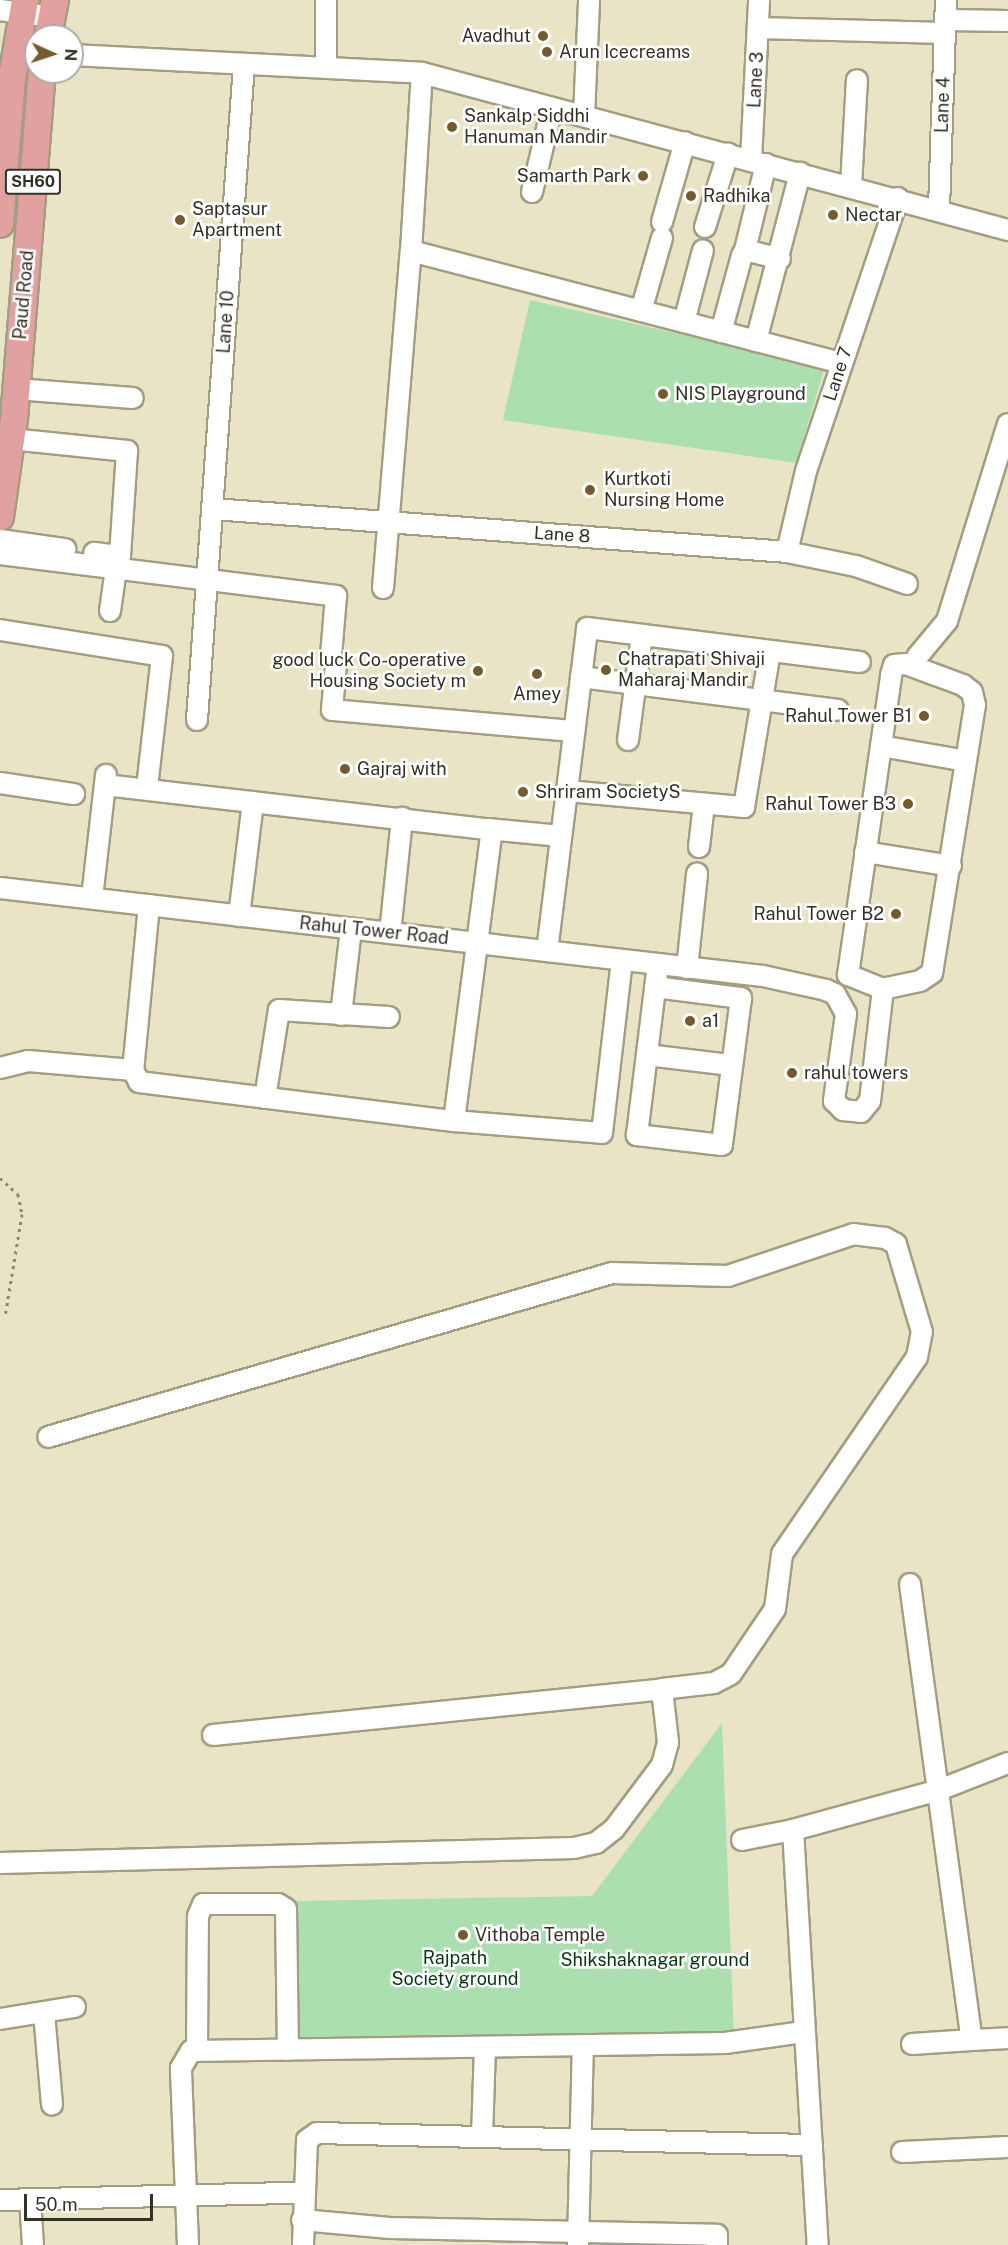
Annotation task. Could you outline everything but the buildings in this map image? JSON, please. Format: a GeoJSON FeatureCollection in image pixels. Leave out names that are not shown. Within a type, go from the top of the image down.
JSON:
{"type":"FeatureCollection","features":[{"type":"Feature","properties":{"kind":"main road","name":"SH60"},"geometry":{"type":"LineString","coordinates":[[16,7],[24,43]]}},
{"type":"Feature","properties":{"kind":"main road","name":"SH60"},"geometry":{"type":"LineString","coordinates":[[0,215],[6,78],[24,55]]}},
{"type":"Feature","properties":{"kind":"main road","name":"Paud Road"},"geometry":{"type":"LineString","coordinates":[[0,517],[16,388],[41,84]]}},
{"type":"Feature","properties":{"kind":"street"},"geometry":{"type":"LineString","coordinates":[[326,0],[326,68]]}},
{"type":"Feature","properties":{"kind":"street"},"geometry":{"type":"LineString","coordinates":[[584,116],[589,0]]}},
{"type":"Feature","properties":{"kind":"street","name":"Lane 3"},"geometry":{"type":"LineString","coordinates":[[759,0],[759,162],[745,250],[780,259]]}},
{"type":"Feature","properties":{"kind":"street","name":"Lane 4"},"geometry":{"type":"LineString","coordinates":[[939,209],[946,0]]}},
{"type":"Feature","properties":{"kind":"street"},"geometry":{"type":"LineString","coordinates":[[16,7],[52,18]]}},
{"type":"Feature","properties":{"kind":"street"},"geometry":{"type":"LineString","coordinates":[[758,28],[946,27],[1008,21]]}},
{"type":"Feature","properties":{"kind":"street"},"geometry":{"type":"LineString","coordinates":[[84,56],[422,73],[898,198],[1008,230]]}},
{"type":"Feature","properties":{"kind":"street","name":"Lane 10"},"geometry":{"type":"LineString","coordinates":[[196,720],[244,64]]}},
{"type":"Feature","properties":{"kind":"street"},"geometry":{"type":"LineString","coordinates":[[382,588],[411,251],[422,73]]}},
{"type":"Feature","properties":{"kind":"street"},"geometry":{"type":"LineString","coordinates":[[850,186],[857,80]]}},
{"type":"Feature","properties":{"kind":"street"},"geometry":{"type":"LineString","coordinates":[[532,192],[552,108]]}},
{"type":"Feature","properties":{"kind":"street"},"geometry":{"type":"LineString","coordinates":[[641,311],[685,142]]}},
{"type":"Feature","properties":{"kind":"street"},"geometry":{"type":"LineString","coordinates":[[705,228],[729,154]]}},
{"type":"Feature","properties":{"kind":"street"},"geometry":{"type":"LineString","coordinates":[[756,340],[780,259],[800,172]]}},
{"type":"Feature","properties":{"kind":"street","name":"Lane 7"},"geometry":{"type":"LineString","coordinates":[[787,552],[806,471],[898,198]]}},
{"type":"Feature","properties":{"kind":"street"},"geometry":{"type":"LineString","coordinates":[[684,322],[703,250]]}},
{"type":"Feature","properties":{"kind":"street"},"geometry":{"type":"LineString","coordinates":[[411,251],[842,363]]}},
{"type":"Feature","properties":{"kind":"street"},"geometry":{"type":"LineString","coordinates":[[721,332],[742,255]]}},
{"type":"Feature","properties":{"kind":"street"},"geometry":{"type":"LineString","coordinates":[[16,388],[133,398]]}},
{"type":"Feature","properties":{"kind":"street"},"geometry":{"type":"LineString","coordinates":[[917,657],[947,621],[1008,424]]}},
{"type":"Feature","properties":{"kind":"street"},"geometry":{"type":"LineString","coordinates":[[0,540],[120,556],[128,451],[11,440]]}},
{"type":"Feature","properties":{"kind":"street","name":"Lane 8"},"geometry":{"type":"LineString","coordinates":[[213,509],[787,552],[856,566],[907,584]]}},
{"type":"Feature","properties":{"kind":"street"},"geometry":{"type":"LineString","coordinates":[[0,554],[336,596],[332,710],[574,731]]}},
{"type":"Feature","properties":{"kind":"street"},"geometry":{"type":"LineString","coordinates":[[110,611],[116,569]]}},
{"type":"Feature","properties":{"kind":"street"},"geometry":{"type":"LineString","coordinates":[[548,951],[587,628],[860,662]]}},
{"type":"Feature","properties":{"kind":"street"},"geometry":{"type":"LineString","coordinates":[[0,630],[162,656],[147,779]]}},
{"type":"Feature","properties":{"kind":"street"},"geometry":{"type":"LineString","coordinates":[[628,740],[642,635]]}},
{"type":"Feature","properties":{"kind":"street"},"geometry":{"type":"LineString","coordinates":[[567,791],[744,807],[770,651]]}},
{"type":"Feature","properties":{"kind":"street"},"geometry":{"type":"LineString","coordinates":[[906,664],[963,685],[972,693],[975,705],[951,866],[932,973],[920,981],[883,989],[849,975],[881,746],[894,665],[906,664]]}},
{"type":"Feature","properties":{"kind":"street"},"geometry":{"type":"LineString","coordinates":[[581,677],[838,710]]}},
{"type":"Feature","properties":{"kind":"street"},"geometry":{"type":"LineString","coordinates":[[881,746],[966,761]]}},
{"type":"Feature","properties":{"kind":"street"},"geometry":{"type":"LineString","coordinates":[[92,898],[106,780],[253,802],[561,836]]}},
{"type":"Feature","properties":{"kind":"street"},"geometry":{"type":"LineString","coordinates":[[0,783],[74,794]]}},
{"type":"Feature","properties":{"kind":"street"},"geometry":{"type":"LineString","coordinates":[[239,916],[253,802]]}},
{"type":"Feature","properties":{"kind":"street"},"geometry":{"type":"LineString","coordinates":[[699,847],[704,804]]}},
{"type":"Feature","properties":{"kind":"street"},"geometry":{"type":"LineString","coordinates":[[390,933],[402,818]]}},
{"type":"Feature","properties":{"kind":"street"},"geometry":{"type":"LineString","coordinates":[[454,1121],[491,836],[488,829]]}},
{"type":"Feature","properties":{"kind":"street"},"geometry":{"type":"LineString","coordinates":[[865,852],[951,866]]}},
{"type":"Feature","properties":{"kind":"street"},"geometry":{"type":"LineString","coordinates":[[687,968],[696,874]]}},
{"type":"Feature","properties":{"kind":"street","name":"Rahul Tower Road"},"geometry":{"type":"LineString","coordinates":[[0,888],[747,975],[835,994],[846,1014],[834,1101],[843,1110],[861,1112],[870,1101],[883,989]]}},
{"type":"Feature","properties":{"kind":"street"},"geometry":{"type":"LineString","coordinates":[[149,905],[133,1071],[136,1080],[142,1084],[454,1121],[602,1132],[622,960]]}},
{"type":"Feature","properties":{"kind":"street"},"geometry":{"type":"LineString","coordinates":[[341,1015],[351,928]]}},
{"type":"Feature","properties":{"kind":"street"},"geometry":{"type":"LineString","coordinates":[[655,987],[741,998],[722,1145],[637,1135],[646,1055],[658,964]]}},
{"type":"Feature","properties":{"kind":"street"},"geometry":{"type":"LineString","coordinates":[[265,1098],[279,1010],[389,1017]]}},
{"type":"Feature","properties":{"kind":"street"},"geometry":{"type":"LineString","coordinates":[[646,1055],[731,1065]]}},
{"type":"Feature","properties":{"kind":"street"},"geometry":{"type":"LineString","coordinates":[[0,1068],[28,1061],[133,1071]]}},
{"type":"Feature","properties":{"kind":"street"},"geometry":{"type":"LineString","coordinates":[[48,1437],[612,1273],[728,1276],[846,1235],[862,1234],[892,1240],[900,1250],[922,1332],[920,1351],[782,1554],[775,1609],[731,1674],[714,1683],[213,1735]]}},
{"type":"Feature","properties":{"kind":"street"},"geometry":{"type":"LineString","coordinates":[[910,1584],[972,2040]]}},
{"type":"Feature","properties":{"kind":"street"},"geometry":{"type":"LineString","coordinates":[[0,1863],[585,1847],[614,1829],[662,1765],[668,1742],[662,1689]]}},
{"type":"Feature","properties":{"kind":"street"},"geometry":{"type":"LineString","coordinates":[[742,1840],[793,1830],[939,1790],[1008,1763]]}},
{"type":"Feature","properties":{"kind":"street"},"geometry":{"type":"LineString","coordinates":[[793,1830],[803,2032],[818,2245]]}},
{"type":"Feature","properties":{"kind":"street"},"geometry":{"type":"LineString","coordinates":[[197,2051],[198,1916],[203,1904],[278,1904],[285,1909],[288,2050]]}},
{"type":"Feature","properties":{"kind":"street"},"geometry":{"type":"LineString","coordinates":[[0,2019],[75,2007]]}},
{"type":"Feature","properties":{"kind":"street"},"geometry":{"type":"LineString","coordinates":[[44,2013],[52,2105]]}},
{"type":"Feature","properties":{"kind":"street"},"geometry":{"type":"LineString","coordinates":[[188,2245],[181,2063],[191,2051],[725,2043],[803,2032]]}},
{"type":"Feature","properties":{"kind":"street"},"geometry":{"type":"LineString","coordinates":[[912,2044],[1008,2038]]}},
{"type":"Feature","properties":{"kind":"street"},"geometry":{"type":"LineString","coordinates":[[578,2239],[584,2140],[583,2046]]}},
{"type":"Feature","properties":{"kind":"street"},"geometry":{"type":"LineString","coordinates":[[482,2137],[485,2048]]}},
{"type":"Feature","properties":{"kind":"street"},"geometry":{"type":"LineString","coordinates":[[303,2245],[302,2220],[307,2140],[314,2134],[812,2145]]}},
{"type":"Feature","properties":{"kind":"street"},"geometry":{"type":"LineString","coordinates":[[902,2152],[1008,2146]]}},
{"type":"Feature","properties":{"kind":"street"},"geometry":{"type":"LineString","coordinates":[[0,2199],[295,2193]]}},
{"type":"Feature","properties":{"kind":"street"},"geometry":{"type":"LineString","coordinates":[[30,2199],[33,2245]]}},
{"type":"Feature","properties":{"kind":"street"},"geometry":{"type":"LineString","coordinates":[[302,2220],[424,2237],[578,2239],[717,2235],[717,2245]]}},
{"type":"Feature","properties":{"kind":"path"},"geometry":{"type":"LineString","coordinates":[[0,1178],[18,1194],[22,1214],[5,1317]]}},
{"type":"Feature","properties":{"kind":"green space","name":"NIS Playground"},"geometry":{"type":"Polygon","coordinates":[[[530,300],[825,367],[796,463],[503,420],[530,300]]]}},
{"type":"Feature","properties":{"kind":"green space"},"geometry":{"type":"Polygon","coordinates":[[[722,1723],[734,2037],[294,2040],[292,1901],[592,1896],[722,1723]]]}},
{"type":"Feature","properties":{"kind":"place","name":"Avadhut"},"geometry":{"type":"Point","coordinates":[543,36]}},
{"type":"Feature","properties":{"kind":"place","name":"Arun Icecreams"},"geometry":{"type":"Point","coordinates":[547,52]}},
{"type":"Feature","properties":{"kind":"place","name":"Sankalp Siddhi Hanuman Mandir"},"geometry":{"type":"Point","coordinates":[452,127]}},
{"type":"Feature","properties":{"kind":"place","name":"Samarth Park"},"geometry":{"type":"Point","coordinates":[643,176]}},
{"type":"Feature","properties":{"kind":"place","name":"Radhika"},"geometry":{"type":"Point","coordinates":[691,196]}},
{"type":"Feature","properties":{"kind":"place","name":"Nectar"},"geometry":{"type":"Point","coordinates":[833,215]}},
{"type":"Feature","properties":{"kind":"place","name":"Saptasur Apartment"},"geometry":{"type":"Point","coordinates":[180,220]}},
{"type":"Feature","properties":{"kind":"place","name":"NIS Playground"},"geometry":{"type":"Point","coordinates":[663,394]}},
{"type":"Feature","properties":{"kind":"place","name":"Kurtkoti Nursing Home"},"geometry":{"type":"Point","coordinates":[590,490]}},
{"type":"Feature","properties":{"kind":"place","name":"Chatrapati Shivaji Maharaj Mandir"},"geometry":{"type":"Point","coordinates":[606,670]}},
{"type":"Feature","properties":{"kind":"place","name":"good luck Co-operative Housing Society m"},"geometry":{"type":"Point","coordinates":[478,671]}},
{"type":"Feature","properties":{"kind":"place","name":"Amey"},"geometry":{"type":"Point","coordinates":[537,674]}},
{"type":"Feature","properties":{"kind":"place","name":"Rahul Tower B1"},"geometry":{"type":"Point","coordinates":[924,716]}},
{"type":"Feature","properties":{"kind":"place","name":"Gajraj with"},"geometry":{"type":"Point","coordinates":[345,769]}},
{"type":"Feature","properties":{"kind":"place","name":"Shriram SocietyS"},"geometry":{"type":"Point","coordinates":[523,792]}},
{"type":"Feature","properties":{"kind":"place","name":"Rahul Tower B3"},"geometry":{"type":"Point","coordinates":[908,804]}},
{"type":"Feature","properties":{"kind":"place","name":"Rahul Tower B2"},"geometry":{"type":"Point","coordinates":[896,914]}},
{"type":"Feature","properties":{"kind":"place","name":"a1"},"geometry":{"type":"Point","coordinates":[690,1021]}},
{"type":"Feature","properties":{"kind":"place","name":"rahul towers"},"geometry":{"type":"Point","coordinates":[792,1073]}},
{"type":"Feature","properties":{"kind":"place","name":"Vithoba Temple"},"geometry":{"type":"Point","coordinates":[463,1935]}},
{"type":"Feature","properties":{"kind":"park label","name":"Shikshaknagar ground"},"geometry":{"type":"Point","coordinates":[655,1960]}},
{"type":"Feature","properties":{"kind":"park label","name":"Rajpath Society ground"},"geometry":{"type":"Point","coordinates":[455,1969]}}]}
